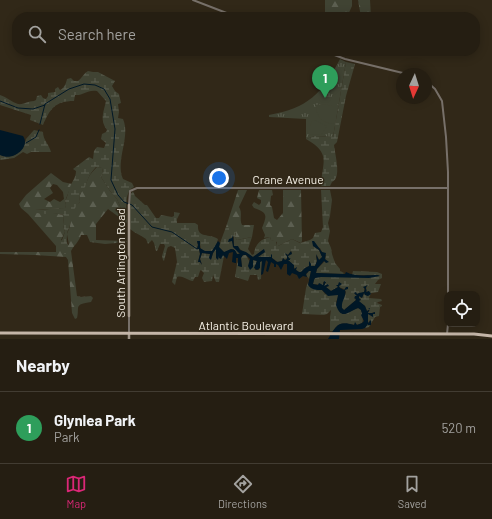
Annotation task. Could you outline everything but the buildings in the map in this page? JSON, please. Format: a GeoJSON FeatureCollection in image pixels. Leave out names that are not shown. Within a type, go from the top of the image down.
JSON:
{"type":"FeatureCollection","features":[{"type":"Feature","properties":{"kind":"main road","name":"South Arlington Road"},"geometry":{"type":"LineString","coordinates":[[129,204],[129,316]]}},
{"type":"Feature","properties":{"kind":"main road","name":"Atlantic Boulevard"},"geometry":{"type":"LineString","coordinates":[[0,334],[474,334],[492,336]]}},
{"type":"Feature","properties":{"kind":"main road"},"geometry":{"type":"LineString","coordinates":[[129,334],[129,339]]}},
{"type":"Feature","properties":{"kind":"street"},"geometry":{"type":"LineString","coordinates":[[193,0],[224,12]]}},
{"type":"Feature","properties":{"kind":"street"},"geometry":{"type":"LineString","coordinates":[[337,56],[396,72]]}},
{"type":"Feature","properties":{"kind":"street"},"geometry":{"type":"LineString","coordinates":[[432,87],[442,101],[448,153],[448,291]]}},
{"type":"Feature","properties":{"kind":"street","name":"Crane Avenue"},"geometry":{"type":"LineString","coordinates":[[130,191],[137,188],[448,188]]}},
{"type":"Feature","properties":{"kind":"street","name":"South Arlington Road"},"geometry":{"type":"LineString","coordinates":[[129,204],[130,191]]}},
{"type":"Feature","properties":{"kind":"street","name":"South Arlington Road"},"geometry":{"type":"LineString","coordinates":[[129,316],[129,334]]}},
{"type":"Feature","properties":{"kind":"street"},"geometry":{"type":"LineString","coordinates":[[448,327],[448,334]]}},
{"type":"Feature","properties":{"kind":"green space"},"geometry":{"type":"Polygon","coordinates":[[[325,0],[352,0],[352,6],[349,12],[325,12],[325,0]]]}},
{"type":"Feature","properties":{"kind":"green space"},"geometry":{"type":"Polygon","coordinates":[[[358,0],[370,0],[371,12],[360,12],[358,0]]]}},
{"type":"Feature","properties":{"kind":"green space"},"geometry":{"type":"Polygon","coordinates":[[[340,59],[346,62],[333,137],[315,136],[306,139],[306,119],[269,117],[269,115],[294,108],[312,98],[327,82],[340,59]]]}},
{"type":"Feature","properties":{"kind":"green space"},"geometry":{"type":"Polygon","coordinates":[[[346,62],[355,64],[346,96],[337,142],[334,145],[337,176],[330,186],[321,186],[324,159],[319,149],[306,139],[315,136],[333,137],[346,62]]]}},
{"type":"Feature","properties":{"kind":"green space"},"geometry":{"type":"Polygon","coordinates":[[[88,71],[98,72],[115,81],[112,86],[119,94],[121,103],[118,104],[118,118],[123,119],[125,126],[121,172],[123,179],[132,183],[134,187],[128,193],[127,198],[127,223],[117,199],[101,177],[103,173],[102,168],[96,167],[91,173],[80,195],[80,202],[74,210],[67,234],[67,250],[66,254],[64,254],[61,251],[60,245],[65,232],[63,225],[64,215],[34,212],[35,210],[65,208],[65,201],[75,178],[76,171],[73,169],[89,157],[93,159],[94,151],[97,147],[104,148],[106,143],[101,139],[102,134],[107,130],[103,123],[103,112],[106,101],[97,91],[90,91],[80,95],[75,95],[74,101],[62,102],[54,107],[48,114],[43,125],[30,120],[31,115],[0,105],[0,95],[18,104],[34,101],[36,100],[37,96],[41,95],[46,99],[48,93],[55,92],[55,89],[58,87],[60,90],[63,88],[67,79],[71,78],[74,81],[78,81],[88,71]]]}},
{"type":"Feature","properties":{"kind":"green space"},"geometry":{"type":"Polygon","coordinates":[[[324,104],[334,107],[334,124],[323,121],[317,113],[316,105],[324,104]]]}},
{"type":"Feature","properties":{"kind":"green space"},"geometry":{"type":"Polygon","coordinates":[[[314,120],[327,126],[321,135],[310,134],[310,126],[314,120]]]}},
{"type":"Feature","properties":{"kind":"green space"},"geometry":{"type":"Polygon","coordinates":[[[34,130],[43,132],[51,152],[31,152],[27,154],[23,152],[14,158],[0,160],[0,155],[15,155],[22,148],[26,139],[34,130]]]}},
{"type":"Feature","properties":{"kind":"green space"},"geometry":{"type":"Polygon","coordinates":[[[97,167],[102,168],[103,173],[101,177],[117,199],[127,223],[108,209],[96,224],[96,240],[127,242],[105,244],[90,242],[87,235],[81,235],[71,251],[77,296],[91,296],[93,298],[91,302],[79,305],[77,318],[75,319],[72,313],[68,260],[66,257],[0,254],[0,252],[56,252],[56,246],[19,204],[26,195],[51,173],[63,182],[72,184],[65,201],[65,208],[35,210],[64,215],[63,225],[65,232],[61,240],[69,245],[67,234],[71,216],[75,206],[80,202],[81,193],[89,176],[97,167]],[[53,184],[50,188],[53,193],[44,199],[50,202],[54,199],[60,202],[64,199],[63,192],[57,185],[53,184]]]}},
{"type":"Feature","properties":{"kind":"green space"},"geometry":{"type":"Polygon","coordinates":[[[238,190],[247,190],[239,207],[242,225],[254,225],[252,237],[237,240],[235,237],[236,233],[226,227],[238,190]]]}},
{"type":"Feature","properties":{"kind":"green space"},"geometry":{"type":"Polygon","coordinates":[[[259,190],[272,190],[273,195],[271,196],[270,205],[272,207],[274,218],[277,220],[283,213],[283,190],[301,190],[301,243],[292,239],[277,246],[277,242],[271,240],[270,237],[264,238],[265,235],[262,228],[265,215],[262,211],[254,208],[252,205],[254,202],[259,205],[261,203],[261,200],[257,198],[259,190]]]}},
{"type":"Feature","properties":{"kind":"green space"},"geometry":{"type":"Polygon","coordinates":[[[321,190],[330,190],[332,200],[328,223],[330,231],[328,241],[335,263],[340,271],[344,273],[343,274],[316,273],[317,269],[325,261],[326,255],[320,248],[313,246],[319,250],[322,257],[319,260],[317,255],[315,266],[310,266],[311,264],[309,263],[309,266],[301,272],[297,271],[288,260],[289,259],[288,256],[292,253],[291,251],[288,255],[285,254],[288,257],[285,260],[283,258],[282,261],[278,262],[271,256],[257,257],[261,255],[264,249],[253,257],[234,246],[234,236],[229,242],[232,240],[234,248],[240,253],[237,254],[234,249],[231,249],[225,253],[219,247],[226,227],[236,230],[235,237],[237,240],[252,237],[248,249],[252,255],[254,254],[259,242],[270,237],[271,240],[276,241],[277,246],[292,239],[300,243],[310,240],[313,238],[315,233],[321,232],[323,227],[321,190]]]}},
{"type":"Feature","properties":{"kind":"green space"},"geometry":{"type":"Polygon","coordinates":[[[133,191],[135,196],[147,205],[156,218],[159,218],[161,215],[172,217],[174,216],[174,212],[180,213],[177,223],[195,223],[198,225],[199,232],[218,239],[216,246],[212,251],[205,252],[201,249],[200,244],[197,241],[197,249],[199,249],[200,254],[198,262],[202,264],[200,259],[202,253],[210,254],[211,259],[216,249],[216,258],[219,254],[220,257],[223,255],[224,256],[219,282],[216,282],[213,275],[212,281],[204,282],[202,278],[204,273],[201,270],[198,277],[195,277],[193,281],[183,277],[177,277],[175,285],[172,282],[177,262],[175,248],[171,246],[168,247],[164,261],[162,256],[165,246],[164,244],[160,244],[156,251],[152,240],[148,244],[146,239],[130,229],[130,195],[133,191]]]}},
{"type":"Feature","properties":{"kind":"green space"},"geometry":{"type":"Polygon","coordinates":[[[243,255],[246,255],[252,266],[253,260],[257,261],[255,270],[259,270],[260,262],[262,261],[261,279],[258,280],[257,275],[250,275],[248,281],[235,277],[238,261],[238,266],[242,267],[241,258],[243,255]]]}},
{"type":"Feature","properties":{"kind":"green space"},"geometry":{"type":"Polygon","coordinates":[[[309,271],[311,271],[309,279],[306,275],[309,271]]]}},
{"type":"Feature","properties":{"kind":"green space"},"geometry":{"type":"Polygon","coordinates":[[[353,271],[377,272],[382,274],[382,278],[375,284],[381,284],[378,292],[371,293],[369,298],[381,299],[382,301],[377,303],[382,305],[380,307],[379,316],[375,317],[369,327],[365,328],[367,324],[370,323],[370,320],[368,323],[368,314],[371,315],[375,312],[368,313],[370,310],[367,311],[365,306],[359,302],[359,300],[361,300],[358,297],[359,296],[362,298],[364,293],[368,296],[369,291],[367,292],[366,290],[367,285],[364,288],[364,292],[357,295],[354,293],[357,296],[355,298],[356,300],[344,310],[341,304],[346,292],[344,289],[339,287],[339,284],[338,287],[331,291],[326,287],[329,286],[324,286],[326,282],[323,282],[323,285],[313,284],[314,279],[317,277],[374,277],[373,275],[352,275],[353,271]]]}},
{"type":"Feature","properties":{"kind":"green space"},"geometry":{"type":"Polygon","coordinates":[[[309,279],[308,283],[311,288],[322,290],[325,294],[339,295],[336,302],[341,313],[343,314],[360,308],[363,320],[362,323],[355,325],[343,323],[336,327],[333,331],[330,331],[331,310],[324,315],[302,314],[306,288],[309,279]]]}},
{"type":"Feature","properties":{"kind":"water"},"geometry":{"type":"Polygon","coordinates":[[[0,130],[23,136],[25,145],[23,149],[10,157],[0,155],[0,130]]]}},
{"type":"Feature","properties":{"kind":"water"},"geometry":{"type":"Polygon","coordinates":[[[233,235],[234,246],[238,246],[240,250],[253,257],[264,249],[265,252],[258,257],[271,257],[271,254],[272,258],[277,262],[282,261],[283,258],[285,260],[287,259],[285,253],[288,255],[291,251],[292,254],[288,256],[291,258],[288,260],[294,265],[294,269],[297,267],[296,270],[299,272],[309,266],[309,261],[311,266],[315,266],[317,261],[316,254],[319,260],[322,257],[319,250],[313,246],[312,241],[314,241],[322,252],[326,253],[325,259],[329,262],[326,263],[324,261],[317,269],[316,273],[345,274],[346,272],[357,275],[380,276],[369,278],[321,277],[315,278],[313,284],[318,285],[319,283],[323,285],[324,281],[326,282],[324,286],[328,284],[329,286],[326,287],[331,291],[338,287],[336,285],[338,285],[339,282],[342,284],[339,286],[340,288],[344,290],[348,287],[348,289],[345,290],[342,303],[342,308],[344,310],[356,300],[355,298],[354,299],[355,296],[357,296],[354,293],[356,292],[357,294],[364,292],[365,289],[363,287],[368,285],[366,287],[366,292],[369,291],[371,294],[368,296],[364,293],[362,298],[359,296],[361,300],[359,301],[365,306],[367,311],[369,309],[368,313],[375,312],[373,317],[368,314],[368,323],[371,320],[371,325],[368,324],[362,329],[340,330],[339,339],[328,339],[338,325],[344,323],[354,325],[355,322],[357,325],[364,321],[361,315],[361,310],[358,308],[345,314],[342,314],[338,310],[336,305],[338,295],[328,296],[322,290],[311,288],[308,285],[311,271],[306,274],[307,277],[303,276],[299,279],[297,275],[292,273],[290,276],[287,274],[287,264],[284,264],[281,270],[276,264],[276,267],[274,267],[274,264],[271,262],[268,272],[266,271],[268,262],[266,260],[263,274],[261,275],[262,261],[260,262],[260,268],[257,270],[254,268],[257,261],[253,260],[253,267],[250,270],[248,266],[250,259],[246,255],[243,255],[241,258],[242,267],[238,266],[238,258],[236,258],[236,263],[232,262],[233,252],[229,253],[227,259],[223,255],[221,259],[219,256],[218,260],[216,258],[216,249],[211,260],[209,258],[210,254],[202,253],[200,259],[202,265],[198,262],[200,254],[199,249],[197,249],[197,241],[200,241],[200,248],[205,251],[212,251],[218,241],[220,243],[219,247],[224,252],[231,249],[235,250],[237,254],[240,254],[233,247],[232,241],[228,242],[233,235]]]}},
{"type":"Feature","properties":{"kind":"waterway"},"geometry":{"type":"LineString","coordinates":[[40,124],[45,104],[69,89],[84,84],[95,85],[104,89],[110,99],[115,129],[111,180],[118,195],[124,202],[132,205],[152,227],[172,232],[197,249]]}},
{"type":"Feature","properties":{"kind":"waterway"},"geometry":{"type":"LineString","coordinates":[[0,101],[18,108],[33,109],[45,105]]}},
{"type":"Feature","properties":{"kind":"waterway"},"geometry":{"type":"LineString","coordinates":[[26,143],[36,137],[39,130]]}},
{"type":"Feature","properties":{"kind":"place","name":"Glynlea Park"},"geometry":{"type":"Point","coordinates":[325,98]}}]}
